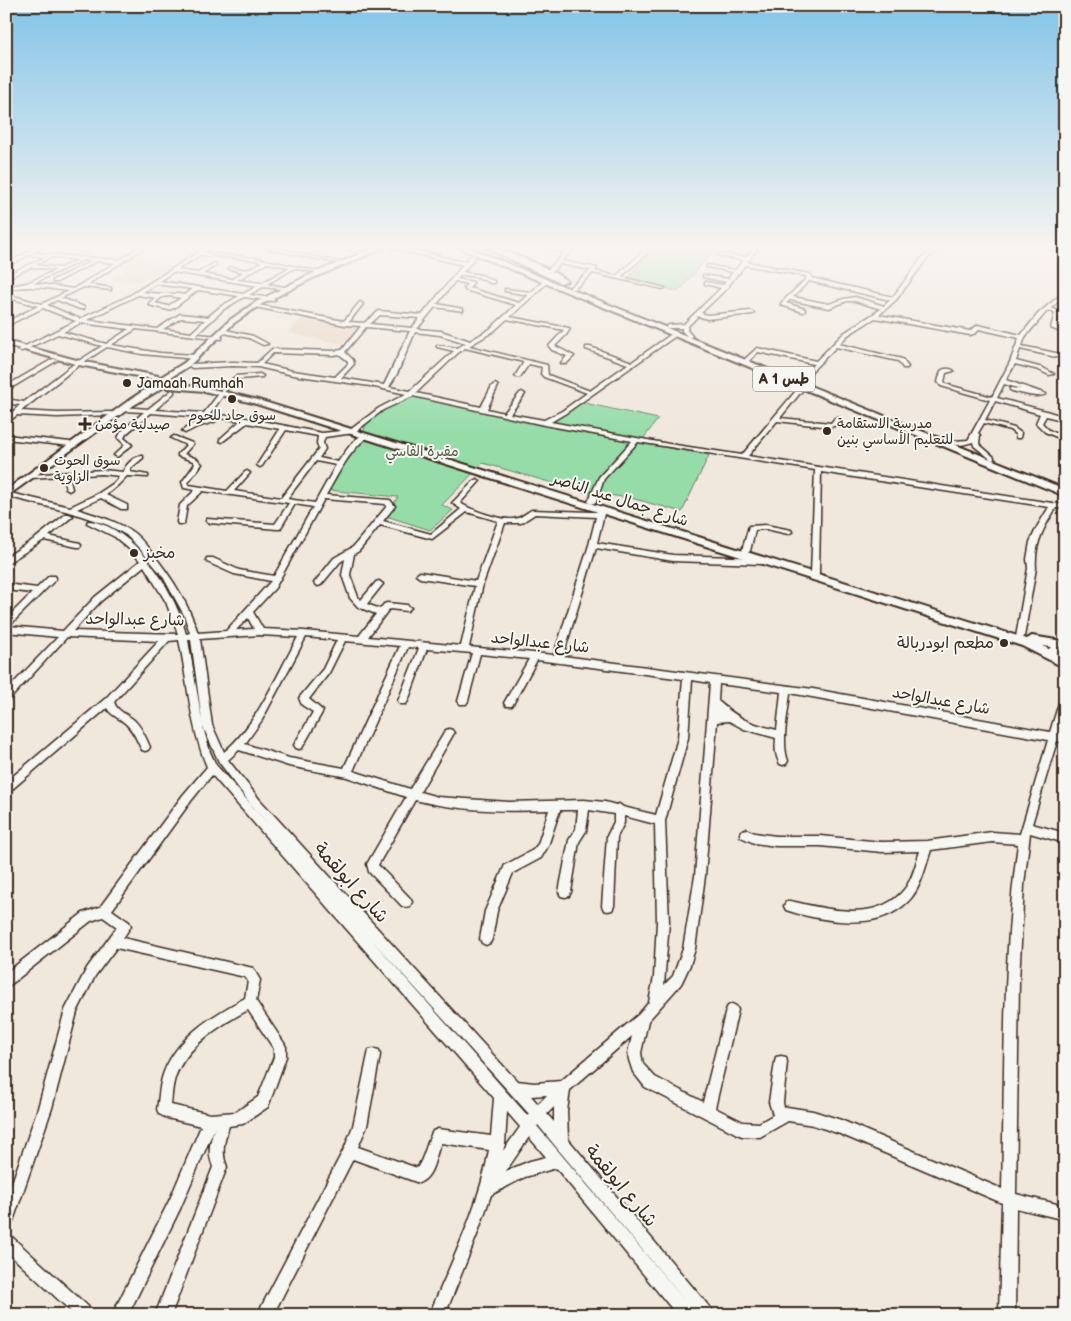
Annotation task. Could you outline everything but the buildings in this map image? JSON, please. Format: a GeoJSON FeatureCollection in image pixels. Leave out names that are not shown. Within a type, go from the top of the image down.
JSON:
{"type":"FeatureCollection","features":[{"type":"Feature","properties":{"kind":"highway","name":"A 1 طس"},"geometry":{"type":"LineString","coordinates":[[621,310],[1065,493]]}},
{"type":"Feature","properties":{"kind":"highway"},"geometry":{"type":"LineString","coordinates":[[622,310],[801,384]]}},
{"type":"Feature","properties":{"kind":"highway"},"geometry":{"type":"LineString","coordinates":[[860,408],[1065,487]]}},
{"type":"Feature","properties":{"kind":"main road"},"geometry":{"type":"LineString","coordinates":[[6,493],[111,414],[192,366],[241,314],[249,310]]}},
{"type":"Feature","properties":{"kind":"main road"},"geometry":{"type":"LineString","coordinates":[[6,493],[146,393],[165,383],[239,320],[254,310]]}},
{"type":"Feature","properties":{"kind":"main road","name":"شارع جمال عبد الناصر"},"geometry":{"type":"LineString","coordinates":[[6,343],[55,360],[165,383],[222,392],[592,502],[1020,637],[1043,643],[1063,643]]}},
{"type":"Feature","properties":{"kind":"main road","name":"شارع جمال عبد الناصر"},"geometry":{"type":"LineString","coordinates":[[6,347],[22,349],[78,364]]}},
{"type":"Feature","properties":{"kind":"main road","name":"شارع جمال عبد الناصر"},"geometry":{"type":"LineString","coordinates":[[358,432],[601,512],[762,560],[1035,646],[1062,663]]}},
{"type":"Feature","properties":{"kind":"main road"},"geometry":{"type":"LineString","coordinates":[[1062,663],[1054,647],[1063,643]]}},
{"type":"Feature","properties":{"kind":"street"},"geometry":{"type":"LineString","coordinates":[[6,324],[35,310]]}},
{"type":"Feature","properties":{"kind":"street"},"geometry":{"type":"LineString","coordinates":[[51,310],[80,321],[192,335],[251,337],[265,344]]}},
{"type":"Feature","properties":{"kind":"street"},"geometry":{"type":"LineString","coordinates":[[22,349],[103,310]]}},
{"type":"Feature","properties":{"kind":"street"},"geometry":{"type":"LineString","coordinates":[[192,335],[209,319],[223,310]]}},
{"type":"Feature","properties":{"kind":"street"},"geometry":{"type":"LineString","coordinates":[[272,310],[364,326],[445,334],[471,343]]}},
{"type":"Feature","properties":{"kind":"street"},"geometry":{"type":"LineString","coordinates":[[345,323],[356,310]]}},
{"type":"Feature","properties":{"kind":"street"},"geometry":{"type":"LineString","coordinates":[[386,387],[395,372],[406,342],[429,310]]}},
{"type":"Feature","properties":{"kind":"street"},"geometry":{"type":"LineString","coordinates":[[228,634],[250,612],[276,579],[340,464],[353,446],[358,432],[381,409],[411,394],[461,348],[486,335],[515,310]]}},
{"type":"Feature","properties":{"kind":"street"},"geometry":{"type":"LineString","coordinates":[[544,423],[564,412],[633,364],[672,331],[684,326],[702,310]]}},
{"type":"Feature","properties":{"kind":"street"},"geometry":{"type":"LineString","coordinates":[[743,458],[834,345],[846,334],[883,310]]}},
{"type":"Feature","properties":{"kind":"street"},"geometry":{"type":"LineString","coordinates":[[954,443],[968,442],[981,424],[1013,362],[1022,337],[1046,310]]}},
{"type":"Feature","properties":{"kind":"street"},"geometry":{"type":"LineString","coordinates":[[1053,310],[1058,312],[1053,327],[1065,332]]}},
{"type":"Feature","properties":{"kind":"street"},"geometry":{"type":"LineString","coordinates":[[698,314],[713,316],[744,312],[752,313]]}},
{"type":"Feature","properties":{"kind":"street"},"geometry":{"type":"LineString","coordinates":[[258,365],[272,350],[341,352],[347,349],[364,326],[379,313],[423,317]]}},
{"type":"Feature","properties":{"kind":"street"},"geometry":{"type":"LineString","coordinates":[[157,331],[180,316],[209,319]]}},
{"type":"Feature","properties":{"kind":"street"},"geometry":{"type":"LineString","coordinates":[[873,316],[970,332],[974,332],[978,327],[1022,337]]}},
{"type":"Feature","properties":{"kind":"street"},"geometry":{"type":"LineString","coordinates":[[507,318],[567,329],[552,346],[554,349],[571,356],[564,363]]}},
{"type":"Feature","properties":{"kind":"street"},"geometry":{"type":"LineString","coordinates":[[684,326],[684,330],[689,336]]}},
{"type":"Feature","properties":{"kind":"street"},"geometry":{"type":"LineString","coordinates":[[6,422],[25,404],[78,364],[134,328]]}},
{"type":"Feature","properties":{"kind":"street"},"geometry":{"type":"LineString","coordinates":[[58,332],[104,346],[156,355],[194,358]]}},
{"type":"Feature","properties":{"kind":"street"},"geometry":{"type":"LineString","coordinates":[[834,345],[900,360],[905,367]]}},
{"type":"Feature","properties":{"kind":"street"},"geometry":{"type":"LineString","coordinates":[[439,346],[461,348],[545,366],[544,374],[546,376],[590,393]]}},
{"type":"Feature","properties":{"kind":"street"},"geometry":{"type":"LineString","coordinates":[[1019,346],[1065,357]]}},
{"type":"Feature","properties":{"kind":"street"},"geometry":{"type":"LineString","coordinates":[[588,348],[633,364]]}},
{"type":"Feature","properties":{"kind":"street"},"geometry":{"type":"LineString","coordinates":[[747,360],[757,350],[818,363]]}},
{"type":"Feature","properties":{"kind":"street"},"geometry":{"type":"LineString","coordinates":[[338,379],[351,364],[351,361],[341,352]]}},
{"type":"Feature","properties":{"kind":"street"},"geometry":{"type":"LineString","coordinates":[[6,389],[55,360]]}},
{"type":"Feature","properties":{"kind":"street"},"geometry":{"type":"LineString","coordinates":[[518,376],[527,362]]}},
{"type":"Feature","properties":{"kind":"street"},"geometry":{"type":"LineString","coordinates":[[1013,362],[1051,374]]}},
{"type":"Feature","properties":{"kind":"street"},"geometry":{"type":"LineString","coordinates":[[192,366],[258,365],[293,373],[386,387],[506,415],[636,440],[818,470],[1065,507]]}},
{"type":"Feature","properties":{"kind":"street"},"geometry":{"type":"LineString","coordinates":[[951,371],[944,371],[941,382],[943,385],[1065,419]]}},
{"type":"Feature","properties":{"kind":"street"},"geometry":{"type":"LineString","coordinates":[[207,414],[222,392],[238,377],[260,376]]}},
{"type":"Feature","properties":{"kind":"street"},"geometry":{"type":"LineString","coordinates":[[1002,381],[1043,394],[1012,389]]}},
{"type":"Feature","properties":{"kind":"street"},"geometry":{"type":"LineString","coordinates":[[116,455],[130,445],[121,438],[122,433],[150,411],[165,383]]}},
{"type":"Feature","properties":{"kind":"street"},"geometry":{"type":"LineString","coordinates":[[483,410],[496,386]]}},
{"type":"Feature","properties":{"kind":"street"},"geometry":{"type":"LineString","coordinates":[[506,415],[522,394]]}},
{"type":"Feature","properties":{"kind":"street"},"geometry":{"type":"LineString","coordinates":[[6,401],[25,404]]}},
{"type":"Feature","properties":{"kind":"street"},"geometry":{"type":"LineString","coordinates":[[123,409],[207,414],[322,435],[358,432]]}},
{"type":"Feature","properties":{"kind":"street"},"geometry":{"type":"LineString","coordinates":[[1044,412],[1039,423],[1047,430],[1059,436]]}},
{"type":"Feature","properties":{"kind":"street"},"geometry":{"type":"LineString","coordinates":[[16,413],[57,416],[111,414]]}},
{"type":"Feature","properties":{"kind":"street"},"geometry":{"type":"LineString","coordinates":[[185,431],[194,424],[211,422],[221,416]]}},
{"type":"Feature","properties":{"kind":"street"},"geometry":{"type":"LineString","coordinates":[[775,419],[831,424],[834,424],[837,419]]}},
{"type":"Feature","properties":{"kind":"street"},"geometry":{"type":"LineString","coordinates":[[222,440],[246,420]]}},
{"type":"Feature","properties":{"kind":"street"},"geometry":{"type":"LineString","coordinates":[[981,424],[1012,429],[1018,433],[1018,437]]}},
{"type":"Feature","properties":{"kind":"street"},"geometry":{"type":"LineString","coordinates":[[981,424],[976,445],[992,458]]}},
{"type":"Feature","properties":{"kind":"street"},"geometry":{"type":"LineString","coordinates":[[260,465],[285,427]]}},
{"type":"Feature","properties":{"kind":"street"},"geometry":{"type":"LineString","coordinates":[[282,501],[322,449],[322,435]]}},
{"type":"Feature","properties":{"kind":"street"},"geometry":{"type":"LineString","coordinates":[[6,437],[70,444]]}},
{"type":"Feature","properties":{"kind":"street"},"geometry":{"type":"LineString","coordinates":[[174,438],[190,444],[180,456],[195,460],[200,464],[184,485],[191,488],[317,505]]}},
{"type":"Feature","properties":{"kind":"street"},"geometry":{"type":"LineString","coordinates":[[592,502],[601,478],[636,440]]}},
{"type":"Feature","properties":{"kind":"street"},"geometry":{"type":"LineString","coordinates":[[6,561],[44,537],[69,513],[116,484],[126,473],[128,466],[141,457]]}},
{"type":"Feature","properties":{"kind":"street"},"geometry":{"type":"LineString","coordinates":[[314,459],[340,464]]}},
{"type":"Feature","properties":{"kind":"street"},"geometry":{"type":"LineString","coordinates":[[815,572],[818,470]]}},
{"type":"Feature","properties":{"kind":"street"},"geometry":{"type":"LineString","coordinates":[[31,476],[94,472],[146,476]]}},
{"type":"Feature","properties":{"kind":"street"},"geometry":{"type":"LineString","coordinates":[[230,492],[247,473]]}},
{"type":"Feature","properties":{"kind":"street"},"geometry":{"type":"LineString","coordinates":[[62,475],[69,484],[69,489]]}},
{"type":"Feature","properties":{"kind":"street"},"geometry":{"type":"LineString","coordinates":[[477,481],[456,503],[466,509],[502,521],[520,520],[527,514],[535,512],[588,515],[601,512],[593,545],[558,658]]}},
{"type":"Feature","properties":{"kind":"street"},"geometry":{"type":"LineString","coordinates":[[181,522],[184,505],[200,489]]}},
{"type":"Feature","properties":{"kind":"street","name":"شارع ابولقمة"},"geometry":{"type":"LineString","coordinates":[[6,493],[69,513],[99,525],[119,535],[134,547],[167,592],[189,636],[207,725],[222,759],[256,802],[327,883],[538,1114],[707,1315]]}},
{"type":"Feature","properties":{"kind":"street"},"geometry":{"type":"LineString","coordinates":[[101,495],[124,507]]}},
{"type":"Feature","properties":{"kind":"street"},"geometry":{"type":"LineString","coordinates":[[318,583],[337,560],[356,550],[390,506],[390,503],[321,497]]}},
{"type":"Feature","properties":{"kind":"street","name":"شارع ابولقمة"},"geometry":{"type":"LineString","coordinates":[[6,500],[111,523],[128,533],[143,547],[165,574],[178,594],[188,615],[198,730],[212,768],[559,1161],[687,1315]]}},
{"type":"Feature","properties":{"kind":"street"},"geometry":{"type":"LineString","coordinates":[[210,521],[277,527],[293,502]]}},
{"type":"Feature","properties":{"kind":"street"},"geometry":{"type":"LineString","coordinates":[[1020,637],[1032,568],[1031,551],[1038,530],[1054,505]]}},
{"type":"Feature","properties":{"kind":"street"},"geometry":{"type":"LineString","coordinates":[[379,522],[432,537],[466,509]]}},
{"type":"Feature","properties":{"kind":"street"},"geometry":{"type":"LineString","coordinates":[[464,650],[479,584],[502,521]]}},
{"type":"Feature","properties":{"kind":"street"},"geometry":{"type":"LineString","coordinates":[[746,551],[752,528],[766,527],[788,532]]}},
{"type":"Feature","properties":{"kind":"street"},"geometry":{"type":"LineString","coordinates":[[44,537],[77,545]]}},
{"type":"Feature","properties":{"kind":"street"},"geometry":{"type":"LineString","coordinates":[[593,545],[673,558],[762,560]]}},
{"type":"Feature","properties":{"kind":"street"},"geometry":{"type":"LineString","coordinates":[[350,553],[346,575],[354,598],[361,605],[382,613]]}},
{"type":"Feature","properties":{"kind":"street"},"geometry":{"type":"LineString","coordinates":[[210,560],[237,572],[276,579]]}},
{"type":"Feature","properties":{"kind":"street"},"geometry":{"type":"LineString","coordinates":[[6,697],[98,599],[144,561]]}},
{"type":"Feature","properties":{"kind":"street"},"geometry":{"type":"LineString","coordinates":[[420,575],[479,584]]}},
{"type":"Feature","properties":{"kind":"street"},"geometry":{"type":"LineString","coordinates":[[6,624],[52,578]]}},
{"type":"Feature","properties":{"kind":"street"},"geometry":{"type":"LineString","coordinates":[[361,605],[379,584]]}},
{"type":"Feature","properties":{"kind":"street"},"geometry":{"type":"LineString","coordinates":[[6,587],[39,591]]}},
{"type":"Feature","properties":{"kind":"street"},"geometry":{"type":"LineString","coordinates":[[361,640],[389,605],[407,608]]}},
{"type":"Feature","properties":{"kind":"street"},"geometry":{"type":"LineString","coordinates":[[250,612],[260,632]]}},
{"type":"Feature","properties":{"kind":"street","name":"شارع عبدالواحد"},"geometry":{"type":"LineString","coordinates":[[6,629],[64,634],[167,638],[260,632],[304,634],[558,658],[688,678],[786,690],[1059,737]]}},
{"type":"Feature","properties":{"kind":"street"},"geometry":{"type":"LineString","coordinates":[[222,759],[238,746],[259,717],[304,634]]}},
{"type":"Feature","properties":{"kind":"street"},"geometry":{"type":"LineString","coordinates":[[6,788],[109,701],[167,638]]}},
{"type":"Feature","properties":{"kind":"street"},"geometry":{"type":"LineString","coordinates":[[300,745],[318,712],[317,709],[305,702],[304,698],[326,671],[342,638]]}},
{"type":"Feature","properties":{"kind":"street"},"geometry":{"type":"LineString","coordinates":[[347,773],[405,644]]}},
{"type":"Feature","properties":{"kind":"street"},"geometry":{"type":"LineString","coordinates":[[403,701],[424,646]]}},
{"type":"Feature","properties":{"kind":"street"},"geometry":{"type":"LineString","coordinates":[[463,700],[477,651]]}},
{"type":"Feature","properties":{"kind":"street"},"geometry":{"type":"LineString","coordinates":[[509,703],[535,656]]}},
{"type":"Feature","properties":{"kind":"street"},"geometry":{"type":"LineString","coordinates":[[654,1007],[660,977],[663,922],[660,821],[683,738],[688,678]]}},
{"type":"Feature","properties":{"kind":"street"},"geometry":{"type":"LineString","coordinates":[[485,1192],[528,1126],[538,1114],[564,1087],[643,1018],[677,980],[689,949],[700,876],[715,681]]}},
{"type":"Feature","properties":{"kind":"street"},"geometry":{"type":"LineString","coordinates":[[6,684],[17,685]]}},
{"type":"Feature","properties":{"kind":"street"},"geometry":{"type":"LineString","coordinates":[[783,761],[780,753],[786,690]]}},
{"type":"Feature","properties":{"kind":"street"},"geometry":{"type":"LineString","coordinates":[[1008,1315],[1013,981],[1018,885],[1024,833],[1059,737],[1065,700]]}},
{"type":"Feature","properties":{"kind":"street"},"geometry":{"type":"LineString","coordinates":[[109,701],[111,709],[126,718],[138,731],[145,747]]}},
{"type":"Feature","properties":{"kind":"street"},"geometry":{"type":"LineString","coordinates":[[714,702],[730,717],[747,726],[781,735]]}},
{"type":"Feature","properties":{"kind":"street"},"geometry":{"type":"LineString","coordinates":[[712,718],[730,717]]}},
{"type":"Feature","properties":{"kind":"street"},"geometry":{"type":"LineString","coordinates":[[406,902],[373,868],[372,864],[411,794],[425,775],[449,733]]}},
{"type":"Feature","properties":{"kind":"street"},"geometry":{"type":"LineString","coordinates":[[238,746],[289,762],[347,773],[438,801],[489,806],[584,805],[619,809],[660,821]]}},
{"type":"Feature","properties":{"kind":"street"},"geometry":{"type":"LineString","coordinates":[[6,981],[87,917],[104,911],[187,798],[212,768]]}},
{"type":"Feature","properties":{"kind":"street"},"geometry":{"type":"LineString","coordinates":[[6,774],[17,777]]}},
{"type":"Feature","properties":{"kind":"street"},"geometry":{"type":"LineString","coordinates":[[565,892],[574,840],[581,831],[584,805]]}},
{"type":"Feature","properties":{"kind":"street"},"geometry":{"type":"LineString","coordinates":[[486,938],[491,911],[509,869],[537,854],[544,846],[556,806]]}},
{"type":"Feature","properties":{"kind":"street"},"geometry":{"type":"LineString","coordinates":[[608,906],[612,836],[620,823],[619,809]]}},
{"type":"Feature","properties":{"kind":"street"},"geometry":{"type":"LineString","coordinates":[[745,834],[754,838],[776,841],[820,841],[882,847],[927,846],[1024,833],[1065,838]]}},
{"type":"Feature","properties":{"kind":"street"},"geometry":{"type":"LineString","coordinates":[[790,906],[837,917],[868,916],[895,906],[909,892],[927,846]]}},
{"type":"Feature","properties":{"kind":"street"},"geometry":{"type":"LineString","coordinates":[[6,1221],[45,1108],[71,1010],[91,972],[125,926],[104,911]]}},
{"type":"Feature","properties":{"kind":"street"},"geometry":{"type":"LineString","coordinates":[[114,942],[249,972],[254,980],[250,1002],[280,1047],[280,1057],[263,1102],[238,1119],[217,1120],[164,1109],[169,1076],[181,1054],[221,1016],[250,1002]]}},
{"type":"Feature","properties":{"kind":"street"},"geometry":{"type":"LineString","coordinates":[[708,1111],[732,1010]]}},
{"type":"Feature","properties":{"kind":"street"},"geometry":{"type":"LineString","coordinates":[[643,1018],[634,1058],[641,1074],[650,1082],[742,1129],[760,1130],[787,1114],[813,1118],[1009,1199],[1065,1213]]}},
{"type":"Feature","properties":{"kind":"street"},"geometry":{"type":"LineString","coordinates":[[265,1315],[350,1151],[360,1126],[374,1055]]}},
{"type":"Feature","properties":{"kind":"street"},"geometry":{"type":"LineString","coordinates":[[780,1117],[776,1102],[781,1062]]}},
{"type":"Feature","properties":{"kind":"street"},"geometry":{"type":"LineString","coordinates":[[514,1087],[534,1090],[564,1087]]}},
{"type":"Feature","properties":{"kind":"street"},"geometry":{"type":"LineString","coordinates":[[561,1142],[560,1111],[564,1087]]}},
{"type":"Feature","properties":{"kind":"street"},"geometry":{"type":"LineString","coordinates":[[437,1315],[485,1192],[498,1144],[501,1124],[501,1096]]}},
{"type":"Feature","properties":{"kind":"street"},"geometry":{"type":"LineString","coordinates":[[120,1315],[217,1120]]}},
{"type":"Feature","properties":{"kind":"street"},"geometry":{"type":"LineString","coordinates":[[163,1315],[220,1166],[216,1159],[217,1120]]}},
{"type":"Feature","properties":{"kind":"street"},"geometry":{"type":"LineString","coordinates":[[350,1151],[419,1176],[424,1170],[433,1143],[438,1136],[498,1144]]}},
{"type":"Feature","properties":{"kind":"street"},"geometry":{"type":"LineString","coordinates":[[485,1192],[509,1176],[524,1169],[559,1161]]}},
{"type":"Feature","properties":{"kind":"street"},"geometry":{"type":"LineString","coordinates":[[6,1241],[86,1315]]}},
{"type":"Feature","properties":{"kind":"shaded area"},"geometry":{"type":"Polygon","coordinates":[[[303,318],[359,328],[342,344],[287,333],[303,318]]]}},
{"type":"Feature","properties":{"kind":"green space","name":"مقبرة الفاسي"},"geometry":{"type":"Polygon","coordinates":[[[409,395],[535,423],[566,413],[580,402],[658,419],[640,443],[709,455],[682,512],[631,498],[584,492],[483,463],[442,505],[453,510],[430,530],[386,516],[398,497],[327,490],[362,439],[365,426],[379,409],[409,395]]]}},
{"type":"Feature","properties":{"kind":"place","name":"Jamaah Rumhah"},"geometry":{"type":"Point","coordinates":[127,383]}},
{"type":"Feature","properties":{"kind":"place","name":"سوق جاد للحوم"},"geometry":{"type":"Point","coordinates":[232,399]}},
{"type":"Feature","properties":{"kind":"place","name":"صيدلية مؤمن"},"geometry":{"type":"Point","coordinates":[85,424]}},
{"type":"Feature","properties":{"kind":"place","name":"مدرسة الاستقامة للتعليم الأساسي بنين"},"geometry":{"type":"Point","coordinates":[827,431]}},
{"type":"Feature","properties":{"kind":"place","name":"سوق الحوت الزاوية"},"geometry":{"type":"Point","coordinates":[44,468]}},
{"type":"Feature","properties":{"kind":"place","name":"مخبز"},"geometry":{"type":"Point","coordinates":[134,553]}},
{"type":"Feature","properties":{"kind":"place","name":"مطعم ابودربالة"},"geometry":{"type":"Point","coordinates":[1004,643]}}]}
